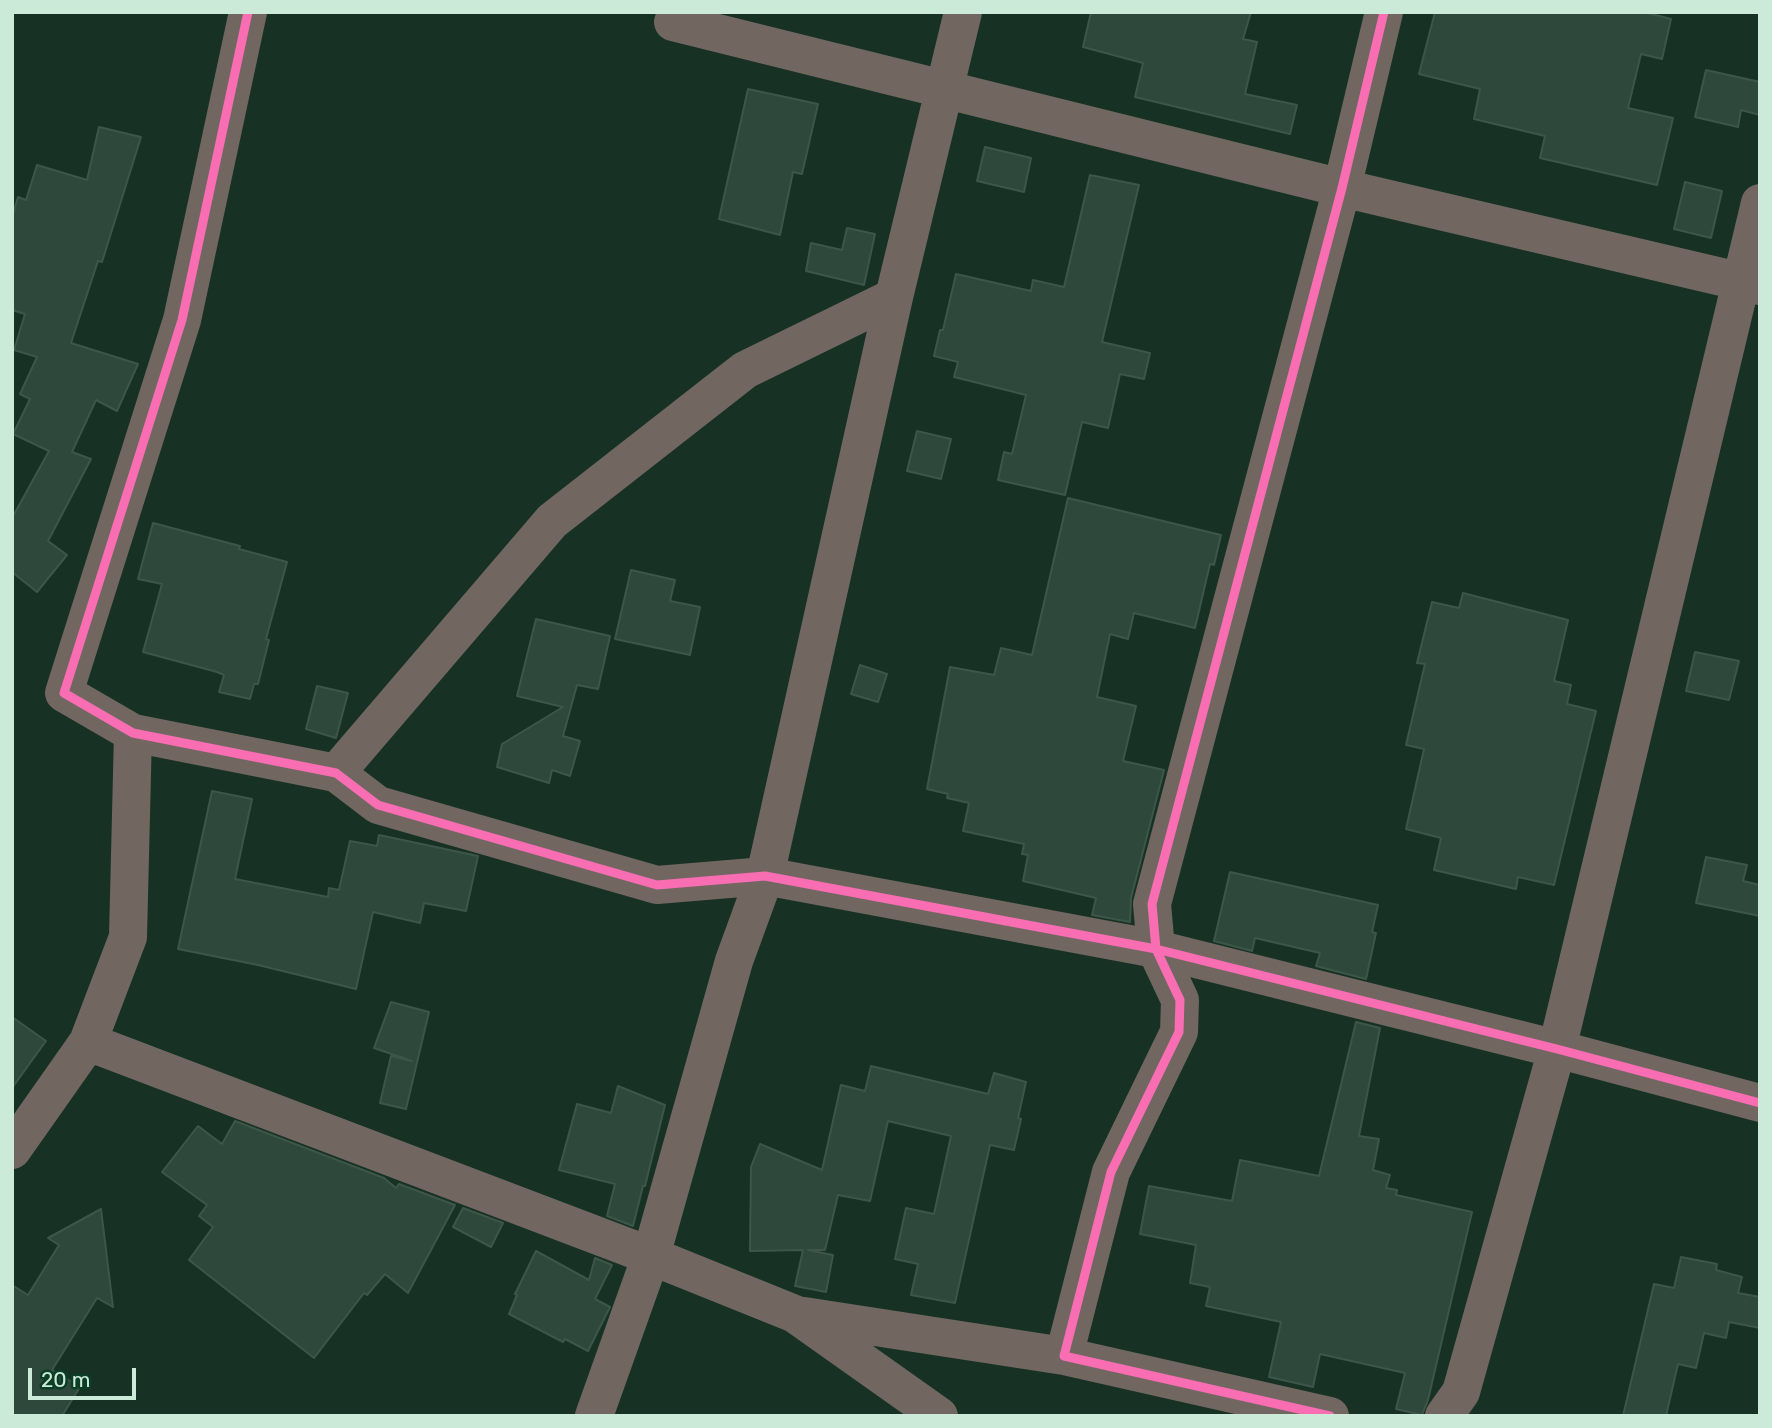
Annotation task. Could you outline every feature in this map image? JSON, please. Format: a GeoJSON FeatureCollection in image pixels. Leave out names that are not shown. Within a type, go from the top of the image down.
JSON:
{"type":"FeatureCollection","features":[{"type":"Feature","properties":{"kind":"street"},"geometry":{"type":"LineString","coordinates":[[248,12],[183,320],[64,693],[133,733],[336,774],[378,805],[657,885],[765,876],[1156,949],[1557,1049],[1760,1103]]}},
{"type":"Feature","properties":{"kind":"street"},"geometry":{"type":"LineString","coordinates":[[594,1416],[651,1256],[734,961],[765,876],[894,298],[963,12]]}},
{"type":"Feature","properties":{"kind":"street"},"geometry":{"type":"LineString","coordinates":[[1065,1356],[1111,1172],[1179,1032],[1180,1000],[1156,949],[1152,904],[1342,188],[1384,12]]}},
{"type":"Feature","properties":{"kind":"street"},"geometry":{"type":"LineString","coordinates":[[673,22],[1342,188],[1750,284]]}},
{"type":"Feature","properties":{"kind":"street"},"geometry":{"type":"LineString","coordinates":[[1444,1416],[1461,1392],[1557,1049],[1750,284],[1760,203]]}},
{"type":"Feature","properties":{"kind":"street"},"geometry":{"type":"LineString","coordinates":[[336,774],[552,521],[745,370],[894,298]]}},
{"type":"Feature","properties":{"kind":"street"},"geometry":{"type":"LineString","coordinates":[[12,1150],[88,1042],[128,937],[133,733]]}},
{"type":"Feature","properties":{"kind":"street"},"geometry":{"type":"LineString","coordinates":[[88,1042],[651,1256],[794,1314],[939,1416]]}},
{"type":"Feature","properties":{"kind":"street"},"geometry":{"type":"LineString","coordinates":[[794,1314],[1065,1356],[1330,1416]]}},
{"type":"Feature","properties":{"kind":"building"},"geometry":{"type":"Polygon","coordinates":[[[1091,12],[1251,12],[1243,39],[1257,42],[1245,94],[1297,105],[1290,134],[1135,97],[1143,63],[1083,47],[1091,12]]]}},
{"type":"Feature","properties":{"kind":"building"},"geometry":{"type":"Polygon","coordinates":[[[1435,12],[1644,12],[1671,19],[1662,59],[1641,54],[1628,108],[1673,118],[1657,185],[1540,158],[1545,136],[1474,119],[1480,89],[1419,74],[1435,12]]]}},
{"type":"Feature","properties":{"kind":"building"},"geometry":{"type":"Polygon","coordinates":[[[1706,70],[1760,82],[1760,115],[1741,110],[1738,127],[1695,117],[1706,70]]]}},
{"type":"Feature","properties":{"kind":"building"},"geometry":{"type":"Polygon","coordinates":[[[748,89],[818,104],[802,174],[793,172],[780,235],[719,219],[748,89]]]}},
{"type":"Feature","properties":{"kind":"building"},"geometry":{"type":"Polygon","coordinates":[[[99,127],[141,137],[102,262],[98,261],[71,343],[138,364],[117,411],[96,400],[72,452],[91,459],[48,541],[67,555],[37,592],[12,572],[12,518],[49,451],[13,434],[30,399],[20,394],[37,357],[14,350],[25,314],[12,310],[12,217],[18,197],[26,200],[37,165],[87,180],[99,127]]]}},
{"type":"Feature","properties":{"kind":"building"},"geometry":{"type":"Polygon","coordinates":[[[985,147],[1031,158],[1024,192],[977,181],[985,147]]]}},
{"type":"Feature","properties":{"kind":"building"},"geometry":{"type":"Polygon","coordinates":[[[1090,175],[1139,185],[1102,342],[1150,353],[1144,379],[1120,374],[1108,428],[1082,422],[1065,495],[998,480],[1004,452],[1012,454],[1026,395],[954,377],[958,362],[934,356],[956,274],[1031,291],[1033,280],[1064,287],[1090,175]]]}},
{"type":"Feature","properties":{"kind":"building"},"geometry":{"type":"Polygon","coordinates":[[[1685,182],[1722,191],[1711,238],[1674,229],[1685,182]]]}},
{"type":"Feature","properties":{"kind":"building"},"geometry":{"type":"Polygon","coordinates":[[[847,228],[875,234],[864,285],[806,271],[811,243],[842,250],[847,228]]]}},
{"type":"Feature","properties":{"kind":"building"},"geometry":{"type":"Polygon","coordinates":[[[917,431],[951,439],[941,479],[907,471],[917,431]]]}},
{"type":"Feature","properties":{"kind":"building"},"geometry":{"type":"Polygon","coordinates":[[[1068,498],[1221,535],[1214,565],[1210,564],[1195,628],[1134,613],[1128,639],[1110,634],[1097,697],[1136,706],[1123,761],[1164,770],[1131,898],[1130,922],[1092,915],[1096,898],[1023,881],[1028,855],[1022,854],[1024,844],[963,831],[969,803],[947,798],[948,794],[927,789],[950,667],[994,675],[1001,648],[1032,655],[1068,498]]]}},
{"type":"Feature","properties":{"kind":"building"},"geometry":{"type":"Polygon","coordinates":[[[153,523],[240,546],[239,549],[287,562],[266,639],[269,640],[258,684],[254,684],[250,699],[219,692],[224,675],[143,652],[162,584],[138,579],[153,523]]]}},
{"type":"Feature","properties":{"kind":"building"},"geometry":{"type":"Polygon","coordinates":[[[631,570],[675,580],[670,601],[700,607],[690,655],[615,639],[631,570]]]}},
{"type":"Feature","properties":{"kind":"building"},"geometry":{"type":"Polygon","coordinates":[[[1463,593],[1568,620],[1554,681],[1571,685],[1567,704],[1596,711],[1554,885],[1518,877],[1516,889],[1434,870],[1441,838],[1406,829],[1424,749],[1406,745],[1425,664],[1417,663],[1432,602],[1459,608],[1463,593]]]}},
{"type":"Feature","properties":{"kind":"building"},"geometry":{"type":"Polygon","coordinates":[[[536,619],[610,636],[598,689],[577,685],[563,736],[580,741],[570,776],[552,770],[549,783],[497,767],[502,744],[563,707],[517,696],[536,619]]]}},
{"type":"Feature","properties":{"kind":"building"},"geometry":{"type":"Polygon","coordinates":[[[1695,652],[1739,661],[1729,700],[1686,691],[1695,652]]]}},
{"type":"Feature","properties":{"kind":"building"},"geometry":{"type":"Polygon","coordinates":[[[860,665],[887,674],[878,702],[851,694],[860,665]]]}},
{"type":"Feature","properties":{"kind":"building"},"geometry":{"type":"Polygon","coordinates":[[[317,686],[348,693],[336,738],[306,729],[317,686]]]}},
{"type":"Feature","properties":{"kind":"building"},"geometry":{"type":"Polygon","coordinates":[[[212,791],[252,799],[235,879],[328,897],[329,888],[339,890],[350,841],[377,846],[379,835],[478,856],[466,911],[424,903],[420,923],[373,912],[356,989],[178,949],[212,791]]]}},
{"type":"Feature","properties":{"kind":"building"},"geometry":{"type":"Polygon","coordinates":[[[1706,857],[1747,865],[1743,881],[1760,885],[1760,916],[1696,903],[1706,857]]]}},
{"type":"Feature","properties":{"kind":"building"},"geometry":{"type":"Polygon","coordinates":[[[1230,872],[1378,905],[1372,932],[1376,933],[1366,979],[1316,966],[1320,953],[1255,938],[1252,951],[1214,941],[1230,872]]]}},
{"type":"Feature","properties":{"kind":"building"},"geometry":{"type":"Polygon","coordinates":[[[391,1002],[429,1012],[406,1109],[380,1103],[391,1056],[412,1061],[374,1048],[391,1002]]]}},
{"type":"Feature","properties":{"kind":"building"},"geometry":{"type":"Polygon","coordinates":[[[12,1017],[46,1041],[12,1088],[12,1017]]]}},
{"type":"Feature","properties":{"kind":"building"},"geometry":{"type":"Polygon","coordinates":[[[1356,1022],[1380,1028],[1359,1136],[1379,1139],[1373,1170],[1390,1175],[1386,1188],[1397,1190],[1396,1195],[1472,1212],[1428,1400],[1422,1415],[1396,1409],[1405,1373],[1320,1354],[1313,1387],[1269,1377],[1281,1322],[1206,1306],[1210,1287],[1190,1283],[1196,1245],[1140,1234],[1149,1186],[1232,1201],[1240,1160],[1319,1176],[1356,1022]]]}},
{"type":"Feature","properties":{"kind":"building"},"geometry":{"type":"Polygon","coordinates":[[[871,1066],[988,1094],[994,1073],[1026,1082],[1014,1150],[990,1145],[955,1303],[911,1295],[918,1264],[895,1259],[906,1208],[934,1214],[951,1136],[888,1121],[870,1201],[838,1195],[825,1250],[808,1250],[833,1255],[826,1292],[795,1286],[803,1250],[750,1251],[751,1167],[760,1144],[822,1170],[841,1085],[865,1091],[871,1066]]]}},
{"type":"Feature","properties":{"kind":"building"},"geometry":{"type":"Polygon","coordinates":[[[618,1086],[665,1105],[633,1226],[607,1216],[615,1184],[559,1170],[577,1104],[611,1113],[618,1086]]]}},
{"type":"Feature","properties":{"kind":"building"},"geometry":{"type":"Polygon","coordinates":[[[235,1121],[384,1178],[396,1188],[399,1184],[455,1205],[408,1293],[385,1274],[367,1295],[364,1293],[314,1358],[189,1260],[213,1227],[199,1216],[207,1205],[162,1172],[198,1126],[222,1144],[235,1121]]]}},
{"type":"Feature","properties":{"kind":"building"},"geometry":{"type":"Polygon","coordinates":[[[463,1208],[503,1223],[491,1247],[453,1227],[463,1208]]]}},
{"type":"Feature","properties":{"kind":"building"},"geometry":{"type":"Polygon","coordinates":[[[101,1209],[113,1307],[97,1298],[52,1370],[80,1387],[62,1416],[12,1416],[12,1285],[28,1295],[59,1245],[48,1238],[101,1209]]]}},
{"type":"Feature","properties":{"kind":"building"},"geometry":{"type":"Polygon","coordinates":[[[536,1251],[589,1280],[595,1258],[612,1265],[595,1299],[610,1307],[588,1351],[565,1339],[563,1342],[509,1314],[517,1295],[515,1294],[536,1251]]]}},
{"type":"Feature","properties":{"kind":"building"},"geometry":{"type":"Polygon","coordinates":[[[1681,1257],[1717,1264],[1716,1270],[1742,1277],[1738,1293],[1760,1297],[1760,1328],[1729,1322],[1726,1338],[1704,1333],[1696,1368],[1678,1364],[1666,1416],[1623,1416],[1654,1284],[1674,1288],[1681,1257]]]}},
{"type":"Feature","properties":{"kind":"cycle path"},"geometry":{"type":"LineString","coordinates":[[248,12],[182,320],[64,693],[133,733],[336,773],[378,805],[657,885],[765,876],[1156,949],[1557,1049],[1760,1103]]}},
{"type":"Feature","properties":{"kind":"cycle path"},"geometry":{"type":"LineString","coordinates":[[1330,1416],[1064,1356],[1111,1172],[1179,1032],[1180,1000],[1156,949],[1152,904],[1342,188],[1384,12]]}}]}
